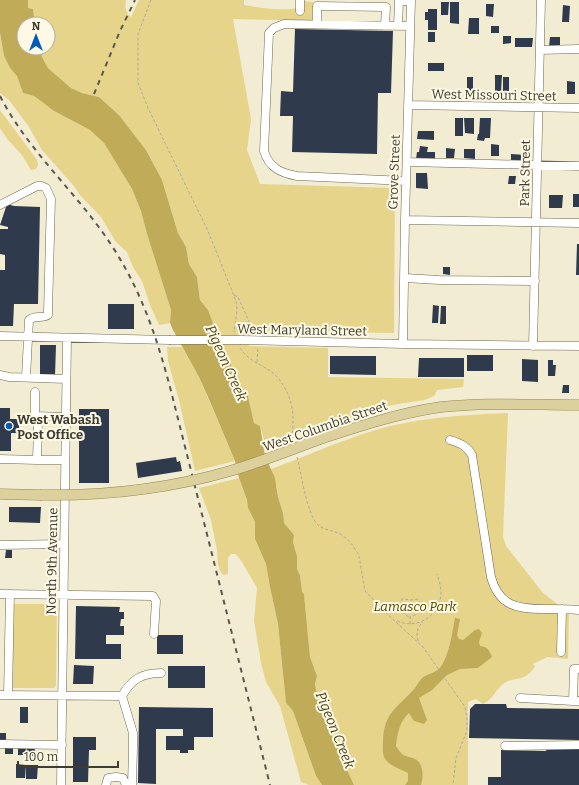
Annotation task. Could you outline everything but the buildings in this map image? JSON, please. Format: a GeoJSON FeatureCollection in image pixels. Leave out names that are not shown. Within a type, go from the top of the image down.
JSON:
{"type":"FeatureCollection","features":[{"type":"Feature","properties":{"kind":"main road","name":"West Columbia Street"},"geometry":{"type":"LineString","coordinates":[[0,494],[87,495],[136,490],[188,482],[248,466],[320,439],[388,417],[441,408],[484,404],[579,405]]}},
{"type":"Feature","properties":{"kind":"street"},"geometry":{"type":"LineString","coordinates":[[300,0],[300,11]]}},
{"type":"Feature","properties":{"kind":"street","name":"Park Street"},"geometry":{"type":"LineString","coordinates":[[533,346],[541,0]]}},
{"type":"Feature","properties":{"kind":"street"},"geometry":{"type":"LineString","coordinates":[[398,26],[399,1],[411,1]]}},
{"type":"Feature","properties":{"kind":"street","name":"Grove Street"},"geometry":{"type":"LineString","coordinates":[[403,344],[411,1]]}},
{"type":"Feature","properties":{"kind":"street"},"geometry":{"type":"LineString","coordinates":[[317,24],[317,6],[386,7],[385,26]]}},
{"type":"Feature","properties":{"kind":"street"},"geometry":{"type":"LineString","coordinates":[[406,181],[297,176],[284,174],[269,163],[265,157],[264,151],[269,34],[274,28],[284,24],[410,26]]}},
{"type":"Feature","properties":{"kind":"street"},"geometry":{"type":"LineString","coordinates":[[540,50],[579,49]]}},
{"type":"Feature","properties":{"kind":"street","name":"West Missouri Street"},"geometry":{"type":"LineString","coordinates":[[408,105],[579,108]]}},
{"type":"Feature","properties":{"kind":"street"},"geometry":{"type":"LineString","coordinates":[[407,162],[579,166]]}},
{"type":"Feature","properties":{"kind":"street"},"geometry":{"type":"LineString","coordinates":[[0,205],[37,186],[46,188],[51,199],[48,315],[45,317],[35,317],[29,320],[26,377]]}},
{"type":"Feature","properties":{"kind":"street"},"geometry":{"type":"LineString","coordinates":[[405,220],[579,223]]}},
{"type":"Feature","properties":{"kind":"street"},"geometry":{"type":"LineString","coordinates":[[405,278],[439,280],[535,280]]}},
{"type":"Feature","properties":{"kind":"street","name":"West Maryland Street"},"geometry":{"type":"LineString","coordinates":[[0,336],[579,346]]}},
{"type":"Feature","properties":{"kind":"street","name":"North 9th Avenue"},"geometry":{"type":"LineString","coordinates":[[61,785],[67,338]]}},
{"type":"Feature","properties":{"kind":"street"},"geometry":{"type":"LineString","coordinates":[[0,375],[66,379]]}},
{"type":"Feature","properties":{"kind":"street"},"geometry":{"type":"LineString","coordinates":[[35,392],[35,416],[38,428],[37,460]]}},
{"type":"Feature","properties":{"kind":"street"},"geometry":{"type":"LineString","coordinates":[[35,416],[66,417]]}},
{"type":"Feature","properties":{"kind":"street"},"geometry":{"type":"LineString","coordinates":[[450,440],[459,442],[466,446],[472,455],[492,583],[501,598],[504,601],[522,608],[579,610]]}},
{"type":"Feature","properties":{"kind":"street"},"geometry":{"type":"LineString","coordinates":[[0,459],[65,460]]}},
{"type":"Feature","properties":{"kind":"street"},"geometry":{"type":"LineString","coordinates":[[0,544],[64,544]]}},
{"type":"Feature","properties":{"kind":"street"},"geometry":{"type":"LineString","coordinates":[[0,594],[153,596],[156,601],[154,634]]}},
{"type":"Feature","properties":{"kind":"street"},"geometry":{"type":"LineString","coordinates":[[10,594],[4,695],[122,696]]}},
{"type":"Feature","properties":{"kind":"street"},"geometry":{"type":"LineString","coordinates":[[561,652],[562,609]]}},
{"type":"Feature","properties":{"kind":"street"},"geometry":{"type":"LineString","coordinates":[[520,698],[576,701],[574,669],[579,669]]}},
{"type":"Feature","properties":{"kind":"street"},"geometry":{"type":"LineString","coordinates":[[132,785],[132,733],[122,696],[127,687],[136,679],[150,673],[160,673]]}},
{"type":"Feature","properties":{"kind":"street"},"geometry":{"type":"LineString","coordinates":[[0,744],[62,745]]}},
{"type":"Feature","properties":{"kind":"street"},"geometry":{"type":"LineString","coordinates":[[505,746],[579,745]]}},
{"type":"Feature","properties":{"kind":"street"},"geometry":{"type":"LineString","coordinates":[[106,785],[108,778],[116,777],[123,778],[126,785]]}},
{"type":"Feature","properties":{"kind":"path"},"geometry":{"type":"LineString","coordinates":[[233,295],[238,297],[251,326],[262,333],[258,348],[257,363]]}},
{"type":"Feature","properties":{"kind":"path"},"geometry":{"type":"LineString","coordinates":[[418,642],[416,636],[419,625],[437,609],[440,600],[441,591],[437,574]]}},
{"type":"Feature","properties":{"kind":"path"},"geometry":{"type":"LineString","coordinates":[[402,599],[418,599],[420,608],[418,613],[410,617],[405,615],[400,608],[402,599]]}},
{"type":"Feature","properties":{"kind":"path"},"geometry":{"type":"LineString","coordinates":[[410,617],[410,624]]}},
{"type":"Feature","properties":{"kind":"path"},"geometry":{"type":"LineString","coordinates":[[394,620],[403,624],[423,622]]}},
{"type":"Feature","properties":{"kind":"path"},"geometry":{"type":"LineString","coordinates":[[423,647],[465,707],[467,731],[456,758],[453,785]]}},
{"type":"Feature","properties":{"kind":"green space"},"geometry":{"type":"Polygon","coordinates":[[[28,0],[126,0],[126,9],[131,17],[139,0],[244,0],[244,5],[281,9],[302,7],[304,1],[313,2],[312,21],[233,19],[251,119],[247,150],[260,184],[395,188],[394,333],[249,331],[249,346],[328,348],[328,377],[464,379],[463,387],[437,390],[434,396],[425,400],[392,405],[363,415],[324,422],[283,442],[275,444],[265,443],[260,426],[254,423],[248,396],[233,375],[231,363],[223,349],[208,310],[200,300],[197,277],[189,264],[186,247],[178,233],[162,180],[146,150],[119,115],[99,97],[82,93],[71,88],[48,68],[42,56],[56,56],[56,16],[34,16],[33,9],[28,8],[28,0]]]}},
{"type":"Feature","properties":{"kind":"green space"},"geometry":{"type":"Polygon","coordinates":[[[0,33],[4,56],[10,68],[17,76],[23,93],[34,96],[54,111],[90,130],[104,143],[132,189],[141,211],[171,310],[170,323],[159,325],[142,281],[133,267],[127,252],[116,242],[101,217],[80,195],[74,186],[42,150],[29,127],[9,100],[0,93],[0,33]]]}},
{"type":"Feature","properties":{"kind":"green space"},"geometry":{"type":"Polygon","coordinates":[[[0,110],[37,160],[38,165],[36,169],[31,170],[22,155],[8,140],[0,128],[0,110]]]}},
{"type":"Feature","properties":{"kind":"green space"},"geometry":{"type":"Polygon","coordinates":[[[167,347],[182,347],[199,377],[235,461],[195,471],[179,400],[168,361],[167,347]]]}},
{"type":"Feature","properties":{"kind":"green space","name":"Lamasco Park"},"geometry":{"type":"Polygon","coordinates":[[[508,413],[503,537],[506,546],[543,593],[569,613],[568,659],[547,657],[533,664],[535,666],[527,675],[507,681],[503,684],[487,702],[483,704],[476,699],[468,702],[468,785],[354,785],[320,710],[315,684],[317,676],[310,657],[304,594],[302,592],[300,575],[297,569],[297,556],[293,542],[294,535],[284,524],[283,513],[271,469],[351,438],[399,424],[453,416],[508,413]]]}},
{"type":"Feature","properties":{"kind":"green space"},"geometry":{"type":"Polygon","coordinates":[[[239,478],[247,500],[248,508],[255,522],[255,539],[266,564],[278,624],[286,703],[293,711],[316,776],[322,785],[309,785],[301,782],[280,706],[266,682],[261,663],[254,621],[257,588],[236,554],[231,554],[228,558],[228,574],[223,575],[218,564],[217,550],[211,520],[199,488],[239,478]]]}},
{"type":"Feature","properties":{"kind":"green space"},"geometry":{"type":"Polygon","coordinates":[[[13,604],[57,604],[56,685],[54,688],[13,688],[13,604]]]}},
{"type":"Feature","properties":{"kind":"water","name":"Pigeon Creek"},"geometry":{"type":"Polygon","coordinates":[[[0,0],[28,0],[28,8],[33,9],[34,16],[16,16],[16,56],[42,56],[48,68],[71,88],[82,93],[99,97],[119,115],[146,150],[162,180],[178,233],[186,247],[189,264],[197,277],[200,300],[208,310],[223,349],[231,363],[233,375],[248,396],[254,423],[260,426],[265,456],[275,478],[284,523],[294,535],[293,542],[297,556],[297,569],[300,575],[302,592],[304,594],[310,657],[317,676],[315,684],[320,710],[354,785],[322,785],[316,776],[293,711],[286,703],[278,624],[266,564],[255,539],[255,522],[248,508],[235,461],[208,397],[170,323],[171,310],[141,211],[132,189],[104,143],[90,130],[54,111],[34,96],[23,93],[17,76],[10,68],[4,56],[0,33],[0,0]]]}},
{"type":"Feature","properties":{"kind":"water"},"geometry":{"type":"Polygon","coordinates":[[[455,618],[460,619],[457,635],[459,639],[463,640],[475,630],[479,629],[482,633],[479,642],[480,646],[488,649],[492,657],[478,668],[460,669],[447,675],[432,690],[419,698],[427,720],[424,724],[414,721],[409,713],[403,720],[398,732],[396,746],[402,754],[413,758],[420,763],[423,774],[421,785],[405,785],[408,781],[408,773],[392,765],[384,757],[383,741],[386,723],[393,711],[415,688],[422,678],[435,672],[442,665],[449,648],[455,618]]]}},
{"type":"Feature","properties":{"kind":"railway"},"geometry":{"type":"LineString","coordinates":[[94,94],[120,31],[135,0]]}},
{"type":"Feature","properties":{"kind":"railway"},"geometry":{"type":"LineString","coordinates":[[0,96],[21,131],[86,210],[112,246],[124,265],[143,305],[158,347],[171,391],[270,785]]}},
{"type":"Feature","properties":{"kind":"place","name":"West Wabash Post Office"},"geometry":{"type":"Point","coordinates":[9,426]}}]}
